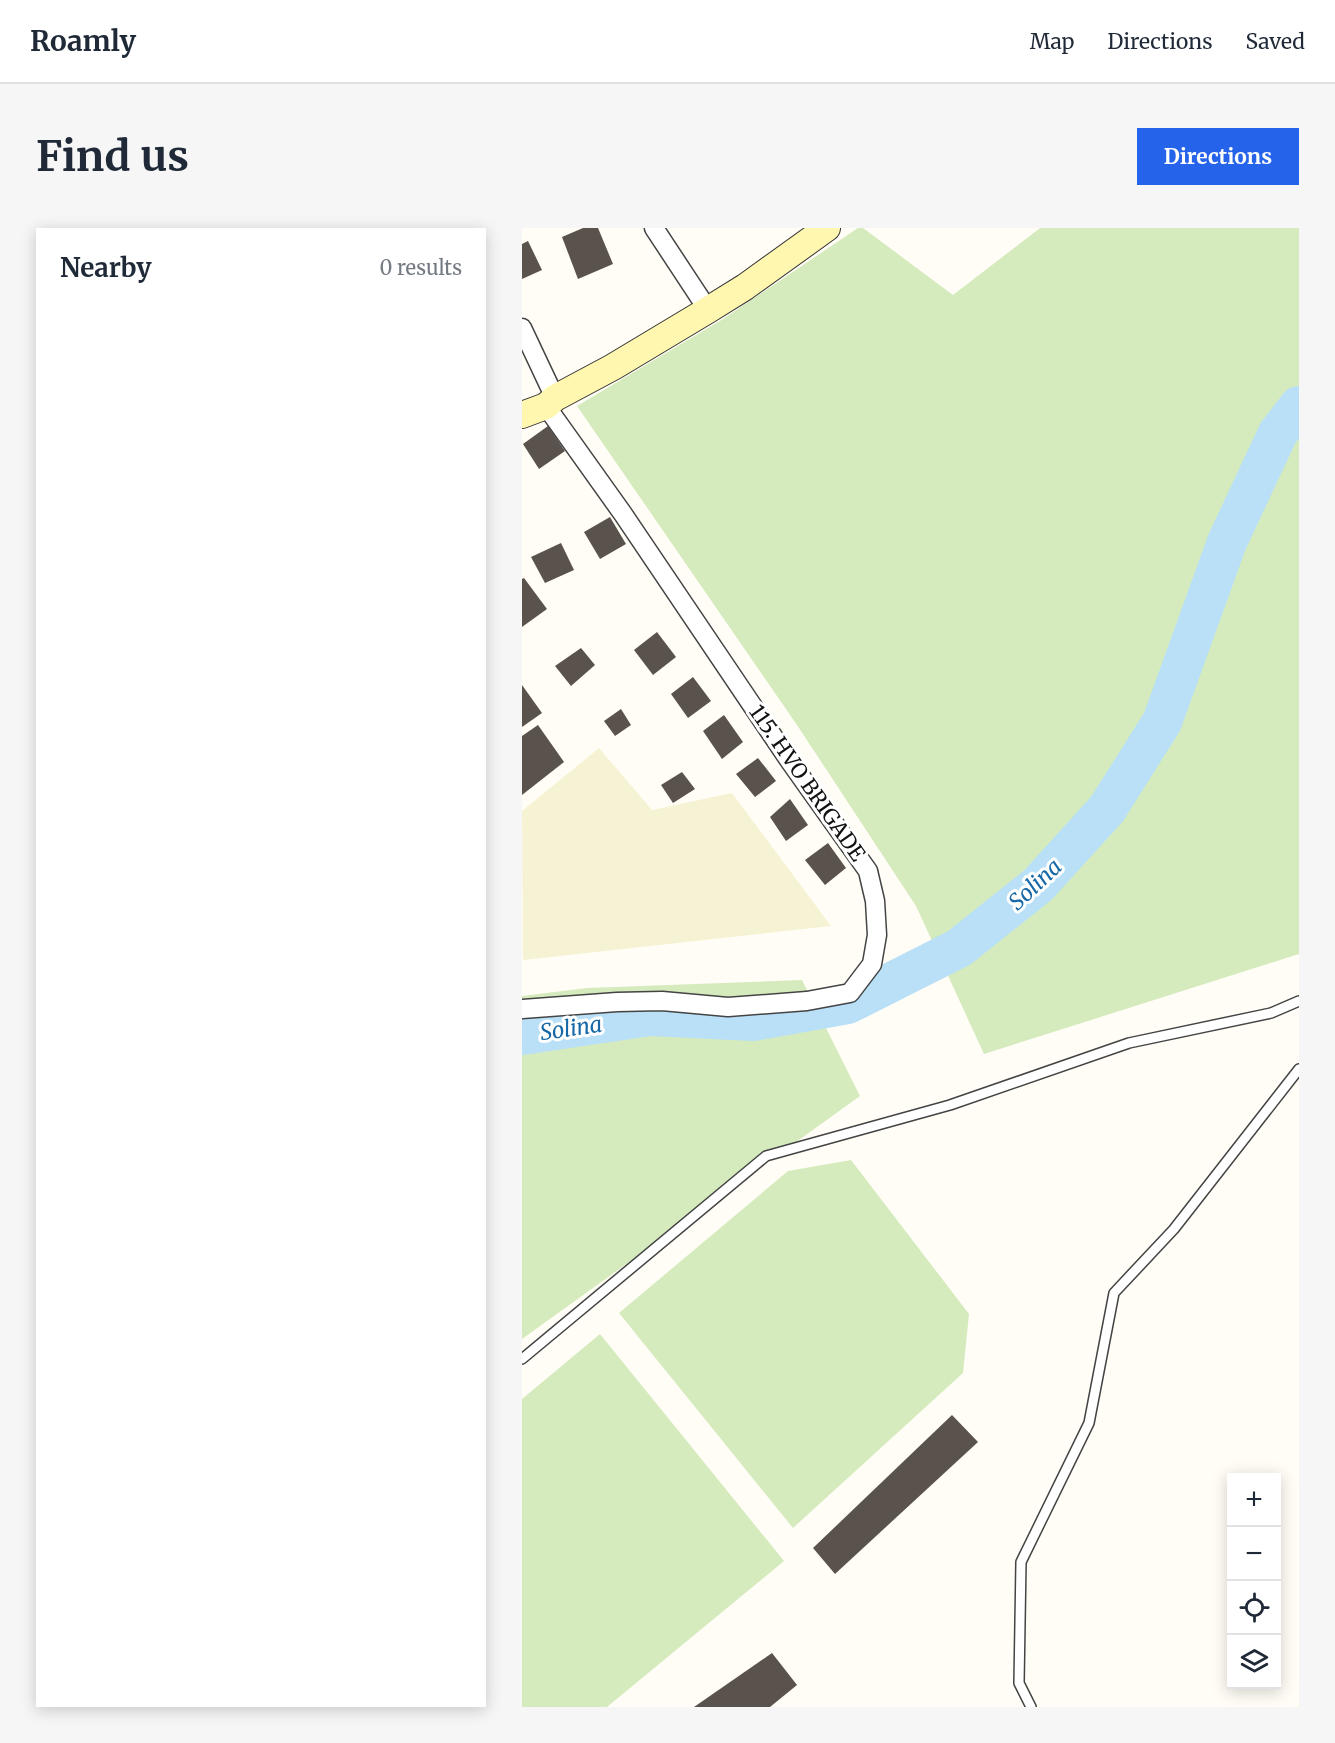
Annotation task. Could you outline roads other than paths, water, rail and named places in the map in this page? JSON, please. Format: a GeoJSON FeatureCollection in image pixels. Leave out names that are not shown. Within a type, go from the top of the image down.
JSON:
{"type":"FeatureCollection","features":[{"type":"Feature","properties":{"kind":"main road"},"geometry":{"type":"LineString","coordinates":[[522,415],[613,367],[708,310],[745,287],[827,228]]}},
{"type":"Feature","properties":{"kind":"street"},"geometry":{"type":"LineString","coordinates":[[654,228],[708,310]]}},
{"type":"Feature","properties":{"kind":"street","name":"115. HVO BRIGADE"},"geometry":{"type":"LineString","coordinates":[[522,328],[550,402],[789,760],[868,871],[875,901],[877,935],[872,964],[850,993],[807,1001],[728,1007],[662,1001],[522,1009]]}},
{"type":"Feature","properties":{"kind":"lane"},"geometry":{"type":"LineString","coordinates":[[522,1359],[766,1156],[950,1105],[1129,1043],[1271,1013],[1299,1001]]}},
{"type":"Feature","properties":{"kind":"lane"},"geometry":{"type":"LineString","coordinates":[[1031,1707],[1019,1683],[1022,1562],[1089,1422],[1114,1293],[1174,1229],[1299,1070]]}},
{"type":"Feature","properties":{"kind":"waterway","name":"Solina"},"geometry":{"type":"LineString","coordinates":[[522,1035],[650,1016],[753,1021],[848,1004],[959,948],[1038,885],[1107,809],[1162,722],[1227,542],[1278,433],[1299,406]]}}]}
